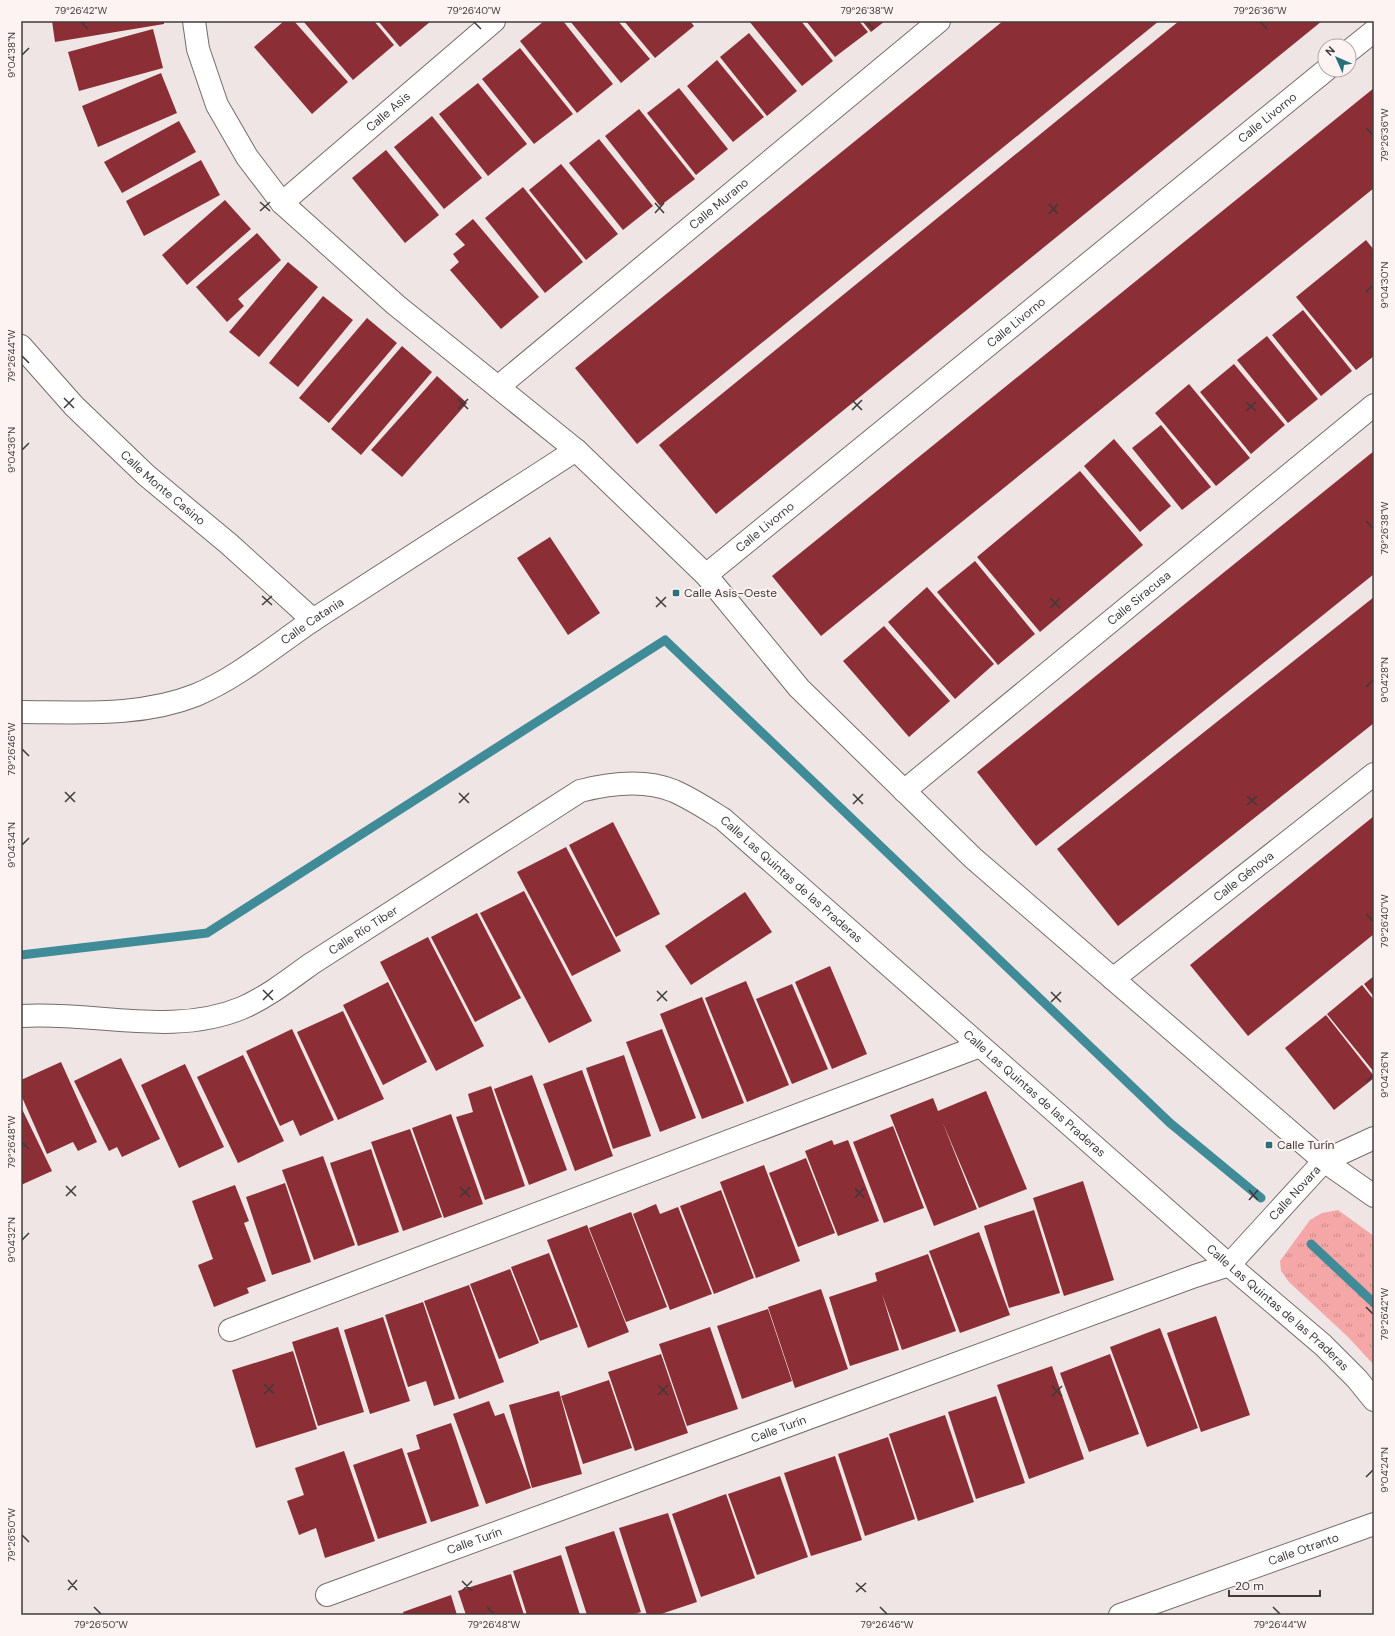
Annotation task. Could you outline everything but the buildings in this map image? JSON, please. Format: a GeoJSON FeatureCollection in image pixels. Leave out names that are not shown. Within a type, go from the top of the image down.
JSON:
{"type":"FeatureCollection","features":[{"type":"Feature","properties":{"kind":"street"},"geometry":{"type":"LineString","coordinates":[[194,21],[198,49],[218,106],[247,157],[282,203],[396,305],[576,450],[706,575],[799,688],[973,858],[1324,1161],[1374,1196]]}},
{"type":"Feature","properties":{"kind":"street","name":"Calle Asis"},"geometry":{"type":"LineString","coordinates":[[282,203],[494,21]]}},
{"type":"Feature","properties":{"kind":"street","name":"Calle Murano"},"geometry":{"type":"LineString","coordinates":[[498,387],[939,21]]}},
{"type":"Feature","properties":{"kind":"street"},"geometry":{"type":"LineString","coordinates":[[1357,45],[1374,31]]}},
{"type":"Feature","properties":{"kind":"street","name":"Calle Livorno"},"geometry":{"type":"LineString","coordinates":[[706,575],[1317,77]]}},
{"type":"Feature","properties":{"kind":"street","name":"Calle Monte Casino"},"geometry":{"type":"LineString","coordinates":[[21,346],[74,406],[146,475],[229,544],[313,620]]}},
{"type":"Feature","properties":{"kind":"street","name":"Calle Siracusa"},"geometry":{"type":"LineString","coordinates":[[904,791],[1374,405]]}},
{"type":"Feature","properties":{"kind":"street","name":"Calle Catania"},"geometry":{"type":"LineString","coordinates":[[21,712],[118,711],[157,706],[196,695],[231,676],[313,620],[576,450]]}},
{"type":"Feature","properties":{"kind":"street","name":"Calle Génova"},"geometry":{"type":"LineString","coordinates":[[1114,979],[1374,774]]}},
{"type":"Feature","properties":{"kind":"street","name":"Calle Río Tiber"},"geometry":{"type":"LineString","coordinates":[[21,1016],[150,1021],[194,1020],[220,1015],[242,1007],[279,988],[311,964],[580,791],[601,786],[640,784],[659,786],[687,797]]}},
{"type":"Feature","properties":{"kind":"street","name":"Calle Las Quintas de las Praderas"},"geometry":{"type":"LineString","coordinates":[[687,797],[723,819],[1229,1265],[1324,1345],[1357,1379],[1374,1400]]}},
{"type":"Feature","properties":{"kind":"street"},"geometry":{"type":"LineString","coordinates":[[230,1330],[980,1046]]}},
{"type":"Feature","properties":{"kind":"street","name":"Calle Novara"},"geometry":{"type":"LineString","coordinates":[[1229,1265],[1324,1161],[1374,1138]]}},
{"type":"Feature","properties":{"kind":"street","name":"Calle Turín"},"geometry":{"type":"LineString","coordinates":[[327,1595],[1194,1276],[1229,1265]]}},
{"type":"Feature","properties":{"kind":"street","name":"Calle Otranto"},"geometry":{"type":"LineString","coordinates":[[1120,1615],[1374,1524]]}},
{"type":"Feature","properties":{"kind":"green space"},"geometry":{"type":"Polygon","coordinates":[[[1338,1210],[1374,1236],[1374,1365],[1348,1337],[1289,1282],[1281,1271],[1280,1261],[1310,1220],[1322,1213],[1338,1210]]]}},
{"type":"Feature","properties":{"kind":"waterway"},"geometry":{"type":"LineString","coordinates":[[21,955],[207,933],[665,640],[1170,1123],[1261,1198]]}},
{"type":"Feature","properties":{"kind":"waterway"},"geometry":{"type":"LineString","coordinates":[[1311,1244],[1374,1303]]}},
{"type":"Feature","properties":{"kind":"place","name":"Calle Asis-Oeste"},"geometry":{"type":"Point","coordinates":[676,593]}},
{"type":"Feature","properties":{"kind":"place","name":"Calle Turín"},"geometry":{"type":"Point","coordinates":[1269,1145]}}]}
